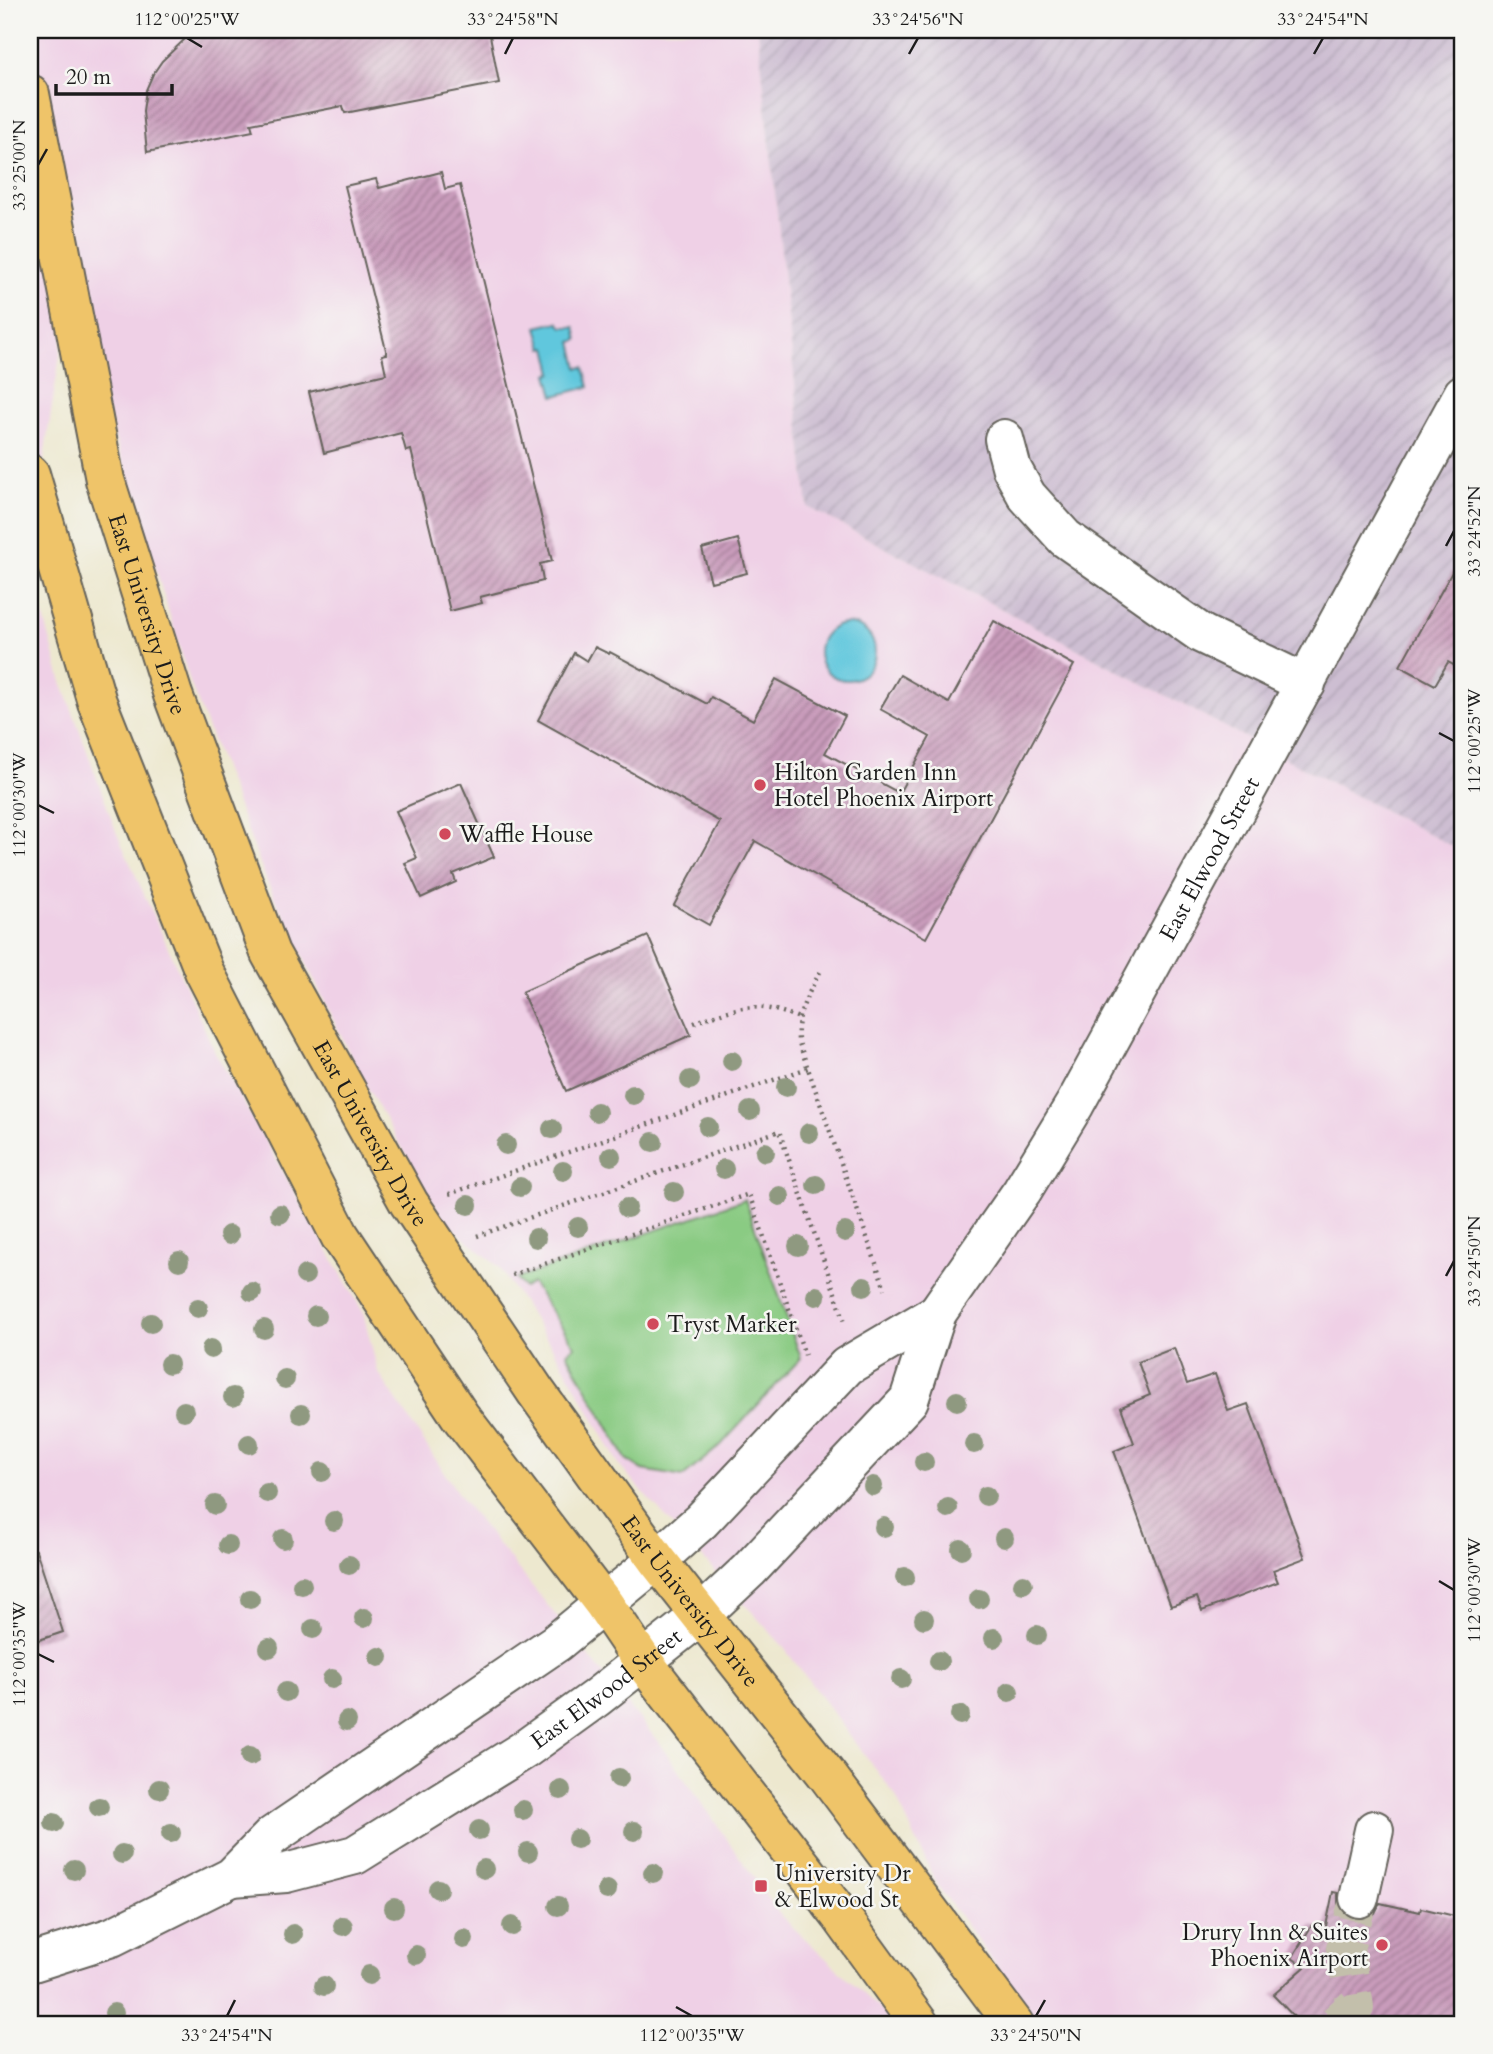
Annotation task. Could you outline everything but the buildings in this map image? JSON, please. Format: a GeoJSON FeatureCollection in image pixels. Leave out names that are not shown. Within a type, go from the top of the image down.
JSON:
{"type":"FeatureCollection","features":[{"type":"Feature","properties":{"kind":"main road","name":"East University Drive"},"geometry":{"type":"LineString","coordinates":[[30,94],[106,480],[173,695],[270,953],[410,1203],[536,1392],[657,1560],[827,1775],[1014,2024]]}},
{"type":"Feature","properties":{"kind":"main road"},"geometry":{"type":"LineString","coordinates":[[30,474],[97,702],[204,971],[340,1236],[460,1416],[604,1604],[642,1660],[840,1915],[919,2024]]}},
{"type":"Feature","properties":{"kind":"street","name":"East Elwood Street"},"geometry":{"type":"LineString","coordinates":[[232,1877],[286,1872],[355,1855],[524,1750],[596,1698],[701,1615],[749,1570],[909,1400],[937,1313],[1022,1191],[1075,1104],[1463,394]]}},
{"type":"Feature","properties":{"kind":"street"},"geometry":{"type":"LineString","coordinates":[[1003,439],[1012,469],[1027,496],[1065,538],[1202,634],[1306,684]]}},
{"type":"Feature","properties":{"kind":"street","name":"East Elwood Street"},"geometry":{"type":"LineString","coordinates":[[30,1963],[112,1937],[232,1877],[272,1836],[556,1643],[701,1521],[847,1366],[937,1313]]}},
{"type":"Feature","properties":{"kind":"street"},"geometry":{"type":"LineString","coordinates":[[1359,1898],[1374,1830]]}},
{"type":"Feature","properties":{"kind":"path"},"geometry":{"type":"LineString","coordinates":[[820,972],[802,1007],[798,1040],[885,1289]]}},
{"type":"Feature","properties":{"kind":"path"},"geometry":{"type":"LineString","coordinates":[[694,1023],[723,1012],[753,1007],[775,1008],[799,1018]]}},
{"type":"Feature","properties":{"kind":"path"},"geometry":{"type":"LineString","coordinates":[[438,1197],[808,1068]]}},
{"type":"Feature","properties":{"kind":"path"},"geometry":{"type":"LineString","coordinates":[[473,1237],[779,1131],[845,1322]]}},
{"type":"Feature","properties":{"kind":"path"},"geometry":{"type":"LineString","coordinates":[[512,1275],[749,1194],[807,1359]]}},
{"type":"Feature","properties":{"kind":"shaded area"},"geometry":{"type":"Polygon","coordinates":[[[30,30],[758,30],[808,507],[1463,852],[1463,2024],[1039,2024],[937,1885],[895,1795],[781,1644],[621,1468],[560,1359],[499,1267],[443,1220],[359,1073],[268,884],[191,685],[69,297],[30,548],[30,30]]]}},
{"type":"Feature","properties":{"kind":"shaded area"},"geometry":{"type":"Polygon","coordinates":[[[758,30],[1463,30],[1463,852],[808,507],[758,30]]]}},
{"type":"Feature","properties":{"kind":"shaded area"},"geometry":{"type":"Polygon","coordinates":[[[30,567],[61,679],[117,834],[215,1052],[363,1312],[378,1372],[463,1501],[660,1744],[781,1916],[896,2024],[30,2024],[30,567]]]}},
{"type":"Feature","properties":{"kind":"green space"},"geometry":{"type":"Polygon","coordinates":[[[745,1199],[801,1358],[721,1445],[683,1477],[643,1470],[626,1459],[567,1353],[575,1346],[532,1283],[524,1288],[516,1279],[745,1199]]]}},
{"type":"Feature","properties":{"kind":"water"},"geometry":{"type":"Polygon","coordinates":[[[558,322],[563,327],[575,327],[578,340],[572,342],[578,368],[584,367],[589,387],[554,396],[548,374],[553,373],[547,347],[543,348],[537,327],[558,322]]]}},
{"type":"Feature","properties":{"kind":"water"},"geometry":{"type":"Polygon","coordinates":[[[842,624],[852,624],[867,632],[873,641],[873,663],[867,672],[852,680],[842,680],[824,668],[819,657],[819,647],[831,629],[842,624]]]}},
{"type":"Feature","properties":{"kind":"tunnel"},"geometry":{"type":"LineString","coordinates":[[1336,2024],[1355,2007],[1345,1948],[1359,1898]]}},
{"type":"Feature","properties":{"kind":"place","name":"Hilton Garden Inn Hotel Phoenix Airport"},"geometry":{"type":"Point","coordinates":[760,785]}},
{"type":"Feature","properties":{"kind":"place","name":"Waffle House"},"geometry":{"type":"Point","coordinates":[445,834]}},
{"type":"Feature","properties":{"kind":"place","name":"Tryst Marker"},"geometry":{"type":"Point","coordinates":[653,1324]}},
{"type":"Feature","properties":{"kind":"place","name":"University Dr & Elwood St"},"geometry":{"type":"Point","coordinates":[761,1886]}},
{"type":"Feature","properties":{"kind":"place","name":"Drury Inn & Suites Phoenix Airport"},"geometry":{"type":"Point","coordinates":[1382,1945]}}]}
